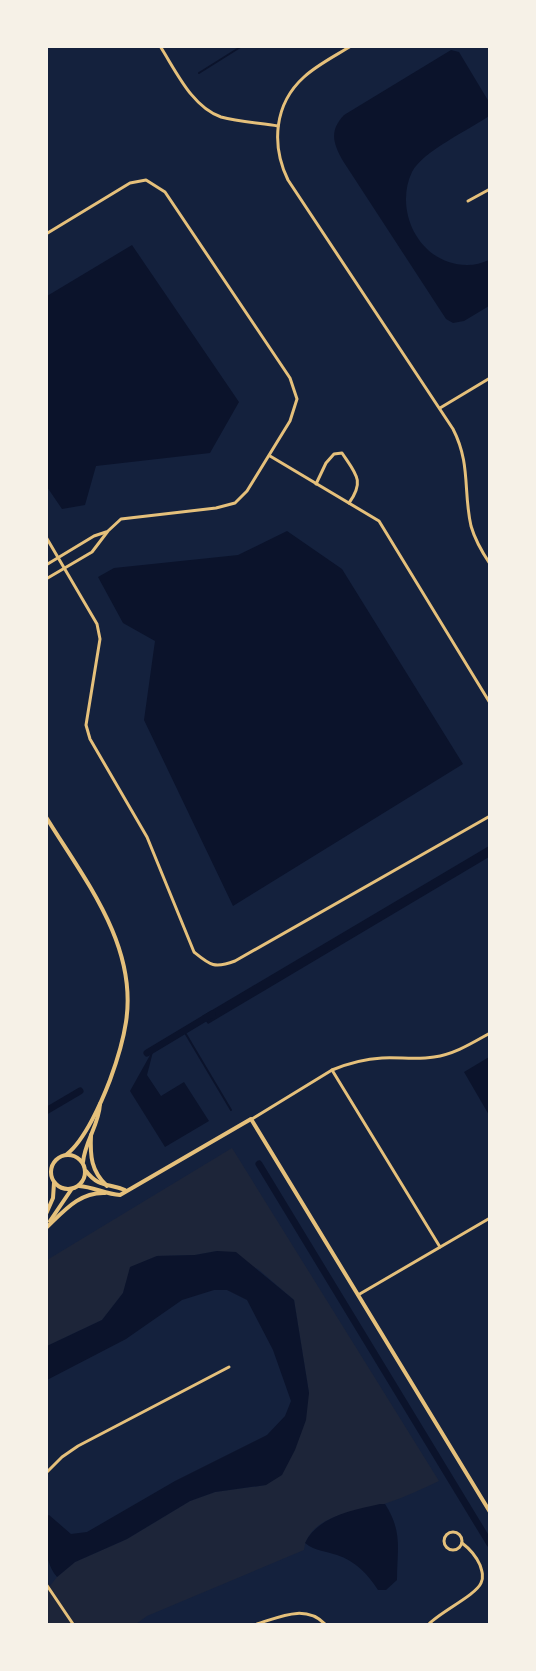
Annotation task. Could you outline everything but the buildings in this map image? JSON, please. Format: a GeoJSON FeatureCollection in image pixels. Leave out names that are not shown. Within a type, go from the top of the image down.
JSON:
{"type":"FeatureCollection","features":[{"type":"Feature","properties":{"kind":"street"},"geometry":{"type":"LineString","coordinates":[[160,46],[195,99],[205,108],[225,118],[278,126]]}},
{"type":"Feature","properties":{"kind":"street"},"geometry":{"type":"LineString","coordinates":[[351,46],[312,70],[296,85],[284,104],[278,126],[278,148],[288,180],[453,429],[462,450],[467,473],[471,525],[489,564]]}},
{"type":"Feature","properties":{"kind":"street"},"geometry":{"type":"LineString","coordinates":[[46,234],[130,183],[146,180],[165,192],[290,378],[297,399],[290,422],[270,456],[247,491],[235,503],[216,508],[121,519],[108,531],[92,552],[46,579]]}},
{"type":"Feature","properties":{"kind":"street"},"geometry":{"type":"LineString","coordinates":[[468,201],[489,189]]}},
{"type":"Feature","properties":{"kind":"street"},"geometry":{"type":"LineString","coordinates":[[440,408],[489,378]]}},
{"type":"Feature","properties":{"kind":"street"},"geometry":{"type":"LineString","coordinates":[[316,484],[326,463],[334,454],[342,453],[359,481],[358,492],[350,503]]}},
{"type":"Feature","properties":{"kind":"street"},"geometry":{"type":"LineString","coordinates":[[270,456],[379,521],[489,703]]}},
{"type":"Feature","properties":{"kind":"street"},"geometry":{"type":"LineString","coordinates":[[46,565],[94,536],[108,531]]}},
{"type":"Feature","properties":{"kind":"street"},"geometry":{"type":"LineString","coordinates":[[46,537],[97,624],[100,639],[86,725],[90,739],[147,837],[194,952],[210,964],[222,966],[235,961],[489,816]]}},
{"type":"Feature","properties":{"kind":"street"},"geometry":{"type":"LineString","coordinates":[[46,817],[111,925],[125,970],[128,996],[127,1021],[122,1046],[100,1103],[82,1139],[67,1154],[59,1157],[53,1163],[51,1171],[54,1183],[53,1198],[46,1214]]}},
{"type":"Feature","properties":{"kind":"street"},"geometry":{"type":"LineString","coordinates":[[46,975],[46,993]]}},
{"type":"Feature","properties":{"kind":"street"},"geometry":{"type":"LineString","coordinates":[[46,1227],[80,1197],[94,1193],[120,1195],[333,1070],[369,1059],[423,1059],[445,1055],[489,1033]]}},
{"type":"Feature","properties":{"kind":"street"},"geometry":{"type":"LineString","coordinates":[[333,1070],[440,1247]]}},
{"type":"Feature","properties":{"kind":"street"},"geometry":{"type":"LineString","coordinates":[[83,1163],[84,1150],[99,1115],[100,1103]]}},
{"type":"Feature","properties":{"kind":"street"},"geometry":{"type":"LineString","coordinates":[[251,1119],[489,1512]]}},
{"type":"Feature","properties":{"kind":"street"},"geometry":{"type":"LineString","coordinates":[[91,1133],[92,1164],[98,1178],[107,1186]]}},
{"type":"Feature","properties":{"kind":"street"},"geometry":{"type":"LineString","coordinates":[[67,1154],[76,1156],[95,1181],[126,1190]]}},
{"type":"Feature","properties":{"kind":"street"},"geometry":{"type":"LineString","coordinates":[[79,1186],[85,1178],[86,1171]]}},
{"type":"Feature","properties":{"kind":"street"},"geometry":{"type":"LineString","coordinates":[[54,1183],[61,1188],[71,1189],[79,1186],[96,1188],[107,1194]]}},
{"type":"Feature","properties":{"kind":"street"},"geometry":{"type":"LineString","coordinates":[[46,1227],[71,1189]]}},
{"type":"Feature","properties":{"kind":"street"},"geometry":{"type":"LineString","coordinates":[[358,1295],[489,1218]]}},
{"type":"Feature","properties":{"kind":"street"},"geometry":{"type":"LineString","coordinates":[[46,1473],[62,1457],[78,1446],[230,1367]]}},
{"type":"Feature","properties":{"kind":"street"},"geometry":{"type":"LineString","coordinates":[[429,1624],[478,1589],[482,1581],[483,1572],[476,1558],[462,1543],[461,1536],[455,1532],[448,1533],[444,1539],[445,1546],[451,1550],[458,1549],[462,1543]]}},
{"type":"Feature","properties":{"kind":"street"},"geometry":{"type":"LineString","coordinates":[[46,1584],[73,1624]]}},
{"type":"Feature","properties":{"kind":"street"},"geometry":{"type":"LineString","coordinates":[[257,1624],[296,1612],[317,1617],[326,1624]]}},
{"type":"Feature","properties":{"kind":"street"},"geometry":{"type":"LineString","coordinates":[[275,1624],[276,1619]]}},
{"type":"Feature","properties":{"kind":"shaded area"},"geometry":{"type":"Polygon","coordinates":[[[451,50],[459,52],[489,102],[489,116],[436,149],[418,164],[412,172],[407,187],[406,203],[415,234],[436,256],[451,263],[467,265],[489,260],[489,306],[464,321],[453,323],[446,319],[343,161],[334,137],[336,126],[344,115],[451,50]]]}},
{"type":"Feature","properties":{"kind":"shaded area"},"geometry":{"type":"Polygon","coordinates":[[[132,245],[239,402],[210,453],[96,466],[85,505],[62,509],[47,487],[47,296],[132,245]]]}},
{"type":"Feature","properties":{"kind":"shaded area"},"geometry":{"type":"Polygon","coordinates":[[[287,531],[342,569],[463,764],[233,906],[144,720],[155,641],[123,623],[98,577],[114,568],[238,555],[287,531]]]}},
{"type":"Feature","properties":{"kind":"shaded area"},"geometry":{"type":"Polygon","coordinates":[[[489,846],[489,857],[208,1024],[202,1016],[489,846]]]}},
{"type":"Feature","properties":{"kind":"shaded area"},"geometry":{"type":"Polygon","coordinates":[[[154,1048],[147,1075],[161,1096],[184,1082],[209,1121],[165,1147],[130,1091],[154,1048]]]}},
{"type":"Feature","properties":{"kind":"shaded area"},"geometry":{"type":"Polygon","coordinates":[[[489,1057],[489,1115],[464,1072],[489,1057]]]}},
{"type":"Feature","properties":{"kind":"shaded area"},"geometry":{"type":"Polygon","coordinates":[[[232,1148],[439,1481],[394,1501],[325,1521],[315,1528],[304,1550],[147,1616],[136,1624],[47,1624],[46,1591],[57,1577],[75,1562],[127,1539],[190,1501],[215,1492],[266,1485],[309,1393],[294,1300],[258,1269],[217,1251],[195,1255],[157,1256],[131,1267],[123,1293],[102,1320],[47,1346],[47,1260],[232,1148]]]}},
{"type":"Feature","properties":{"kind":"shaded area"},"geometry":{"type":"Polygon","coordinates":[[[217,1251],[236,1252],[294,1300],[309,1393],[306,1420],[295,1450],[282,1475],[266,1485],[215,1492],[190,1501],[127,1539],[75,1562],[57,1577],[47,1556],[47,1516],[49,1515],[71,1534],[87,1532],[175,1481],[267,1435],[285,1416],[291,1401],[273,1350],[247,1300],[227,1290],[214,1290],[182,1300],[126,1339],[47,1380],[47,1346],[102,1320],[123,1293],[130,1267],[157,1256],[195,1255],[217,1251]]]}},
{"type":"Feature","properties":{"kind":"shaded area"},"geometry":{"type":"Polygon","coordinates":[[[385,1504],[391,1514],[398,1541],[397,1580],[386,1590],[378,1590],[365,1573],[350,1561],[305,1543],[318,1526],[327,1520],[385,1504]]]}},
{"type":"Feature","properties":{"kind":"waterway"},"geometry":{"type":"LineString","coordinates":[[199,73],[242,46]]}},
{"type":"Feature","properties":{"kind":"waterway"},"geometry":{"type":"LineString","coordinates":[[147,1053],[212,1014]]}},
{"type":"Feature","properties":{"kind":"waterway"},"geometry":{"type":"LineString","coordinates":[[184,1031],[231,1110]]}},
{"type":"Feature","properties":{"kind":"waterway"},"geometry":{"type":"LineString","coordinates":[[46,1111],[80,1091]]}},
{"type":"Feature","properties":{"kind":"waterway"},"geometry":{"type":"LineString","coordinates":[[259,1164],[490,1544]]}}]}
